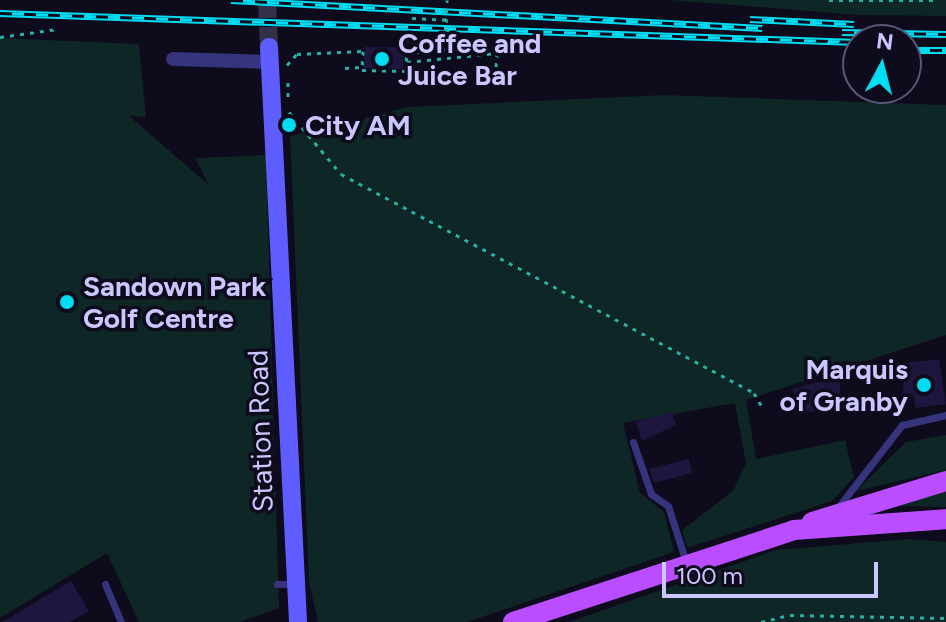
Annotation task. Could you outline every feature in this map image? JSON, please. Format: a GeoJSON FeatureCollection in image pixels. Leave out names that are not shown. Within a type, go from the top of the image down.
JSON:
{"type":"FeatureCollection","features":[{"type":"Feature","properties":{"kind":"main road","name":"Station Road"},"geometry":{"type":"LineString","coordinates":[[270,54],[286,584],[298,622]]}},
{"type":"Feature","properties":{"kind":"main road"},"geometry":{"type":"LineString","coordinates":[[513,622],[686,562],[794,530],[836,510],[946,481]]}},
{"type":"Feature","properties":{"kind":"main road"},"geometry":{"type":"LineString","coordinates":[[794,530],[857,523],[946,519]]}},
{"type":"Feature","properties":{"kind":"main road"},"geometry":{"type":"LineString","coordinates":[[857,523],[946,530]]}},
{"type":"Feature","properties":{"kind":"street"},"geometry":{"type":"LineString","coordinates":[[173,59],[270,54]]}},
{"type":"Feature","properties":{"kind":"lane"},"geometry":{"type":"LineString","coordinates":[[836,510],[902,425],[946,415]]}},
{"type":"Feature","properties":{"kind":"lane"},"geometry":{"type":"LineString","coordinates":[[633,442],[651,494],[668,506],[686,562]]}},
{"type":"Feature","properties":{"kind":"lane"},"geometry":{"type":"LineString","coordinates":[[105,584],[121,622]]}},
{"type":"Feature","properties":{"kind":"path"},"geometry":{"type":"LineString","coordinates":[[407,52],[445,52],[447,0]]}},
{"type":"Feature","properties":{"kind":"path"},"geometry":{"type":"LineString","coordinates":[[829,0],[934,0]]}},
{"type":"Feature","properties":{"kind":"path"},"geometry":{"type":"LineString","coordinates":[[412,18],[446,20]]}},
{"type":"Feature","properties":{"kind":"path"},"geometry":{"type":"LineString","coordinates":[[0,37],[57,29]]}},
{"type":"Feature","properties":{"kind":"path"},"geometry":{"type":"LineString","coordinates":[[345,68],[406,71],[407,41]]}},
{"type":"Feature","properties":{"kind":"path"},"geometry":{"type":"LineString","coordinates":[[273,100],[288,97],[287,64],[297,54],[364,51],[362,67]]}},
{"type":"Feature","properties":{"kind":"path"},"geometry":{"type":"LineString","coordinates":[[407,62],[497,53],[495,79]]}},
{"type":"Feature","properties":{"kind":"path"},"geometry":{"type":"LineString","coordinates":[[289,112],[341,174],[754,393],[764,410]]}},
{"type":"Feature","properties":{"kind":"path"},"geometry":{"type":"LineString","coordinates":[[761,622],[790,615],[946,618]]}},
{"type":"Feature","properties":{"kind":"green space"},"geometry":{"type":"Polygon","coordinates":[[[670,0],[946,0],[946,16],[858,15],[670,0]]]}},
{"type":"Feature","properties":{"kind":"green space"},"geometry":{"type":"Polygon","coordinates":[[[0,38],[139,44],[146,117],[129,116],[209,185],[195,158],[266,155],[279,608],[240,622],[139,622],[107,553],[0,618],[0,38]]]}},
{"type":"Feature","properties":{"kind":"green space"},"geometry":{"type":"Polygon","coordinates":[[[665,95],[842,101],[842,104],[946,105],[946,335],[746,400],[756,459],[845,440],[854,477],[832,501],[687,548],[682,530],[733,491],[746,463],[735,403],[623,423],[640,493],[664,512],[674,552],[467,622],[318,622],[309,582],[290,136],[409,107],[665,95]]]}},
{"type":"Feature","properties":{"kind":"green space"},"geometry":{"type":"Polygon","coordinates":[[[946,435],[946,470],[856,491],[906,442],[946,435]]]}},
{"type":"Feature","properties":{"kind":"green space"},"geometry":{"type":"Polygon","coordinates":[[[946,491],[946,507],[900,506],[900,503],[946,491]]]}},
{"type":"Feature","properties":{"kind":"green space"},"geometry":{"type":"Polygon","coordinates":[[[908,539],[946,542],[946,622],[569,622],[776,550],[908,539]]]}},
{"type":"Feature","properties":{"kind":"building"},"geometry":{"type":"Polygon","coordinates":[[[365,47],[404,47],[403,69],[364,68],[365,47]]]}},
{"type":"Feature","properties":{"kind":"building","name":"Marquis of Granby"},"geometry":{"type":"Polygon","coordinates":[[[939,359],[946,404],[915,408],[914,396],[903,397],[904,363],[939,359]]]}},
{"type":"Feature","properties":{"kind":"building"},"geometry":{"type":"Polygon","coordinates":[[[840,376],[841,410],[780,413],[779,398],[794,396],[793,389],[840,376]]]}},
{"type":"Feature","properties":{"kind":"building"},"geometry":{"type":"Polygon","coordinates":[[[672,412],[676,425],[642,441],[636,422],[672,412]]]}},
{"type":"Feature","properties":{"kind":"building"},"geometry":{"type":"Polygon","coordinates":[[[689,459],[692,473],[654,483],[649,469],[689,459]]]}},
{"type":"Feature","properties":{"kind":"building"},"geometry":{"type":"Polygon","coordinates":[[[71,581],[89,611],[70,622],[2,622],[71,581]]]}},
{"type":"Feature","properties":{"kind":"tunnel"},"geometry":{"type":"LineString","coordinates":[[267,0],[269,47]]}},
{"type":"Feature","properties":{"kind":"railway"},"geometry":{"type":"LineString","coordinates":[[231,0],[762,28]]}},
{"type":"Feature","properties":{"kind":"railway"},"geometry":{"type":"LineString","coordinates":[[0,13],[842,41]]}},
{"type":"Feature","properties":{"kind":"railway"},"geometry":{"type":"LineString","coordinates":[[750,19],[854,24]]}},
{"type":"Feature","properties":{"kind":"railway"},"geometry":{"type":"LineString","coordinates":[[922,34],[946,34]]}},
{"type":"Feature","properties":{"kind":"railway"},"geometry":{"type":"LineString","coordinates":[[922,50],[946,50]]}},
{"type":"Feature","properties":{"kind":"place","name":"Coffee and Juice Bar"},"geometry":{"type":"Point","coordinates":[382,59]}},
{"type":"Feature","properties":{"kind":"place","name":"City AM"},"geometry":{"type":"Point","coordinates":[289,125]}},
{"type":"Feature","properties":{"kind":"place","name":"Sandown Park Golf Centre"},"geometry":{"type":"Point","coordinates":[67,302]}},
{"type":"Feature","properties":{"kind":"place","name":"Marquis of Granby"},"geometry":{"type":"Point","coordinates":[924,385]}}]}
